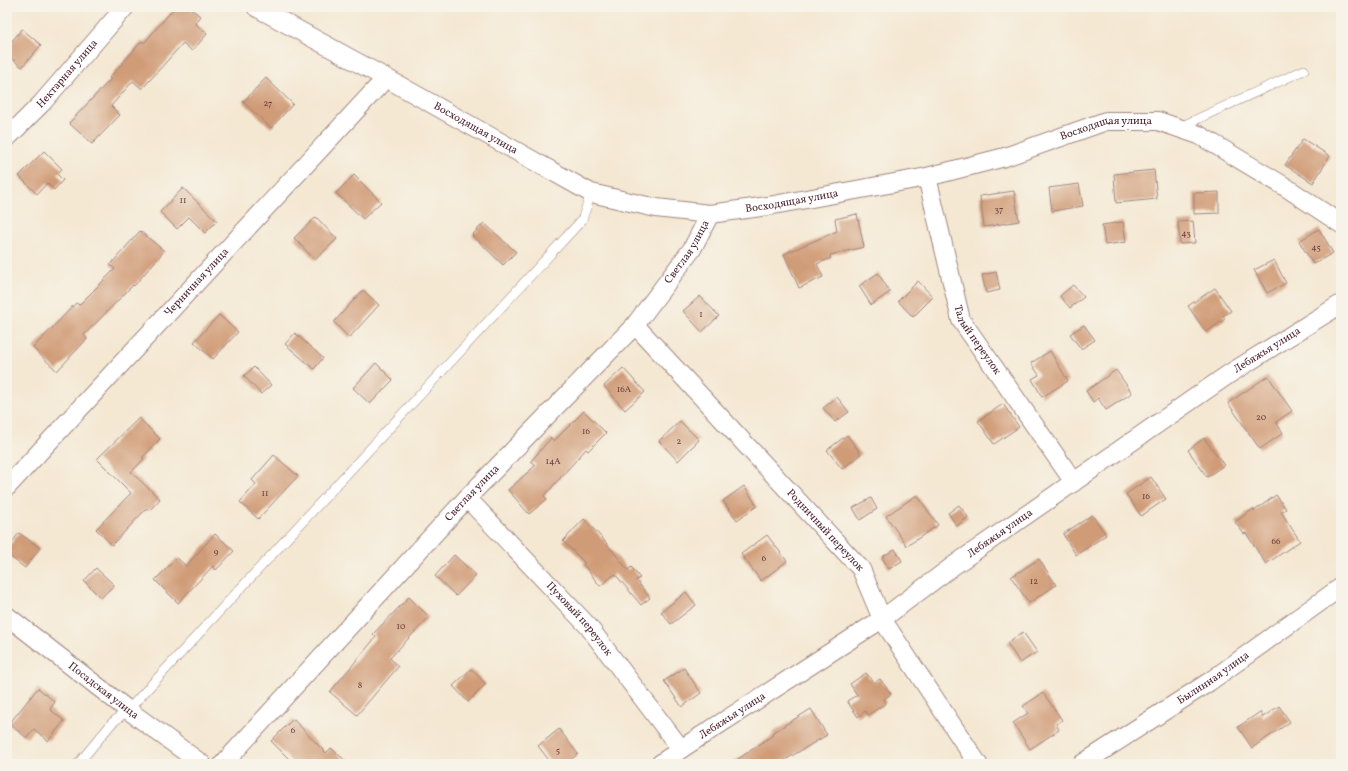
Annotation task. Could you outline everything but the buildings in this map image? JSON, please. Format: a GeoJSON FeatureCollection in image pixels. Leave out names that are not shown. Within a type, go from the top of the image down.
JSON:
{"type":"FeatureCollection","features":[{"type":"Feature","properties":{"kind":"street","name":"Нектарная улица"},"geometry":{"type":"LineString","coordinates":[[7,138],[42,103],[125,7]]}},
{"type":"Feature","properties":{"kind":"street","name":"Восходящая улица"},"geometry":{"type":"LineString","coordinates":[[256,7],[591,193],[656,208],[710,214],[775,205],[927,177],[1005,157],[1106,121],[1158,121],[1199,135],[1284,186],[1341,224]]}},
{"type":"Feature","properties":{"kind":"street","name":"Черничная улица"},"geometry":{"type":"LineString","coordinates":[[7,487],[386,78]]}},
{"type":"Feature","properties":{"kind":"street","name":"Талый переулок"},"geometry":{"type":"LineString","coordinates":[[927,177],[961,320],[1074,482]]}},
{"type":"Feature","properties":{"kind":"street","name":"Светлая улица"},"geometry":{"type":"LineString","coordinates":[[223,764],[467,498],[635,325],[692,249],[710,214]]}},
{"type":"Feature","properties":{"kind":"street","name":"Лебяжья улица"},"geometry":{"type":"LineString","coordinates":[[660,764],[681,748],[882,619],[953,566],[1229,374],[1341,304]]}},
{"type":"Feature","properties":{"kind":"street","name":"Родничный переулок"},"geometry":{"type":"LineString","coordinates":[[635,325],[861,569],[882,619],[978,764]]}},
{"type":"Feature","properties":{"kind":"street","name":"Пуховый переулок"},"geometry":{"type":"LineString","coordinates":[[467,498],[588,626],[681,748]]}},
{"type":"Feature","properties":{"kind":"street","name":"Былинная улица"},"geometry":{"type":"LineString","coordinates":[[1082,764],[1209,682],[1341,587]]}},
{"type":"Feature","properties":{"kind":"street","name":"Посадская улица"},"geometry":{"type":"LineString","coordinates":[[7,616],[128,710],[202,764]]}},
{"type":"Feature","properties":{"kind":"lane"},"geometry":{"type":"LineString","coordinates":[[1178,128],[1304,70]]}},
{"type":"Feature","properties":{"kind":"lane"},"geometry":{"type":"LineString","coordinates":[[78,764],[112,723],[128,710],[582,220],[591,193]]}}]}
